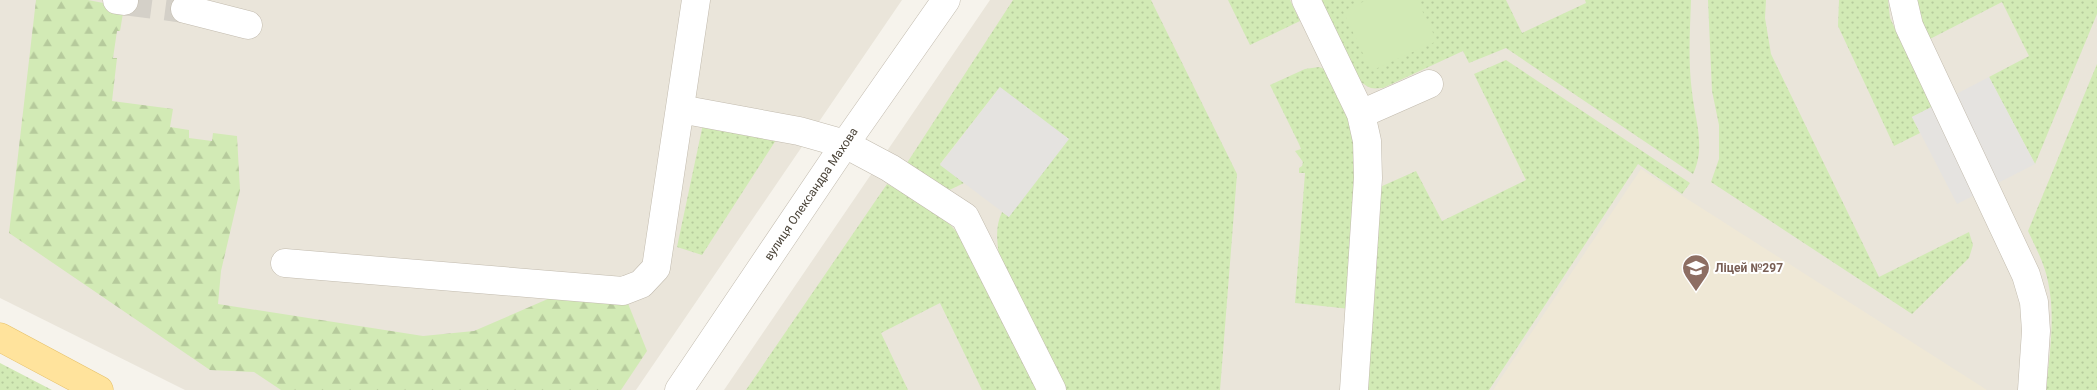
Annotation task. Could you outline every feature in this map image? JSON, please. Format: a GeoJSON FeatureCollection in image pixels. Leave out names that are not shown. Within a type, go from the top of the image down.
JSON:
{"type":"FeatureCollection","features":[{"type":"Feature","properties":{"kind":"main road"},"geometry":{"type":"LineString","coordinates":[[0,338],[99,390]]}},
{"type":"Feature","properties":{"kind":"street"},"geometry":{"type":"LineString","coordinates":[[286,263],[623,291],[640,284],[656,268],[696,0]]}},
{"type":"Feature","properties":{"kind":"street","name":"вулиця Олександра Махова"},"geometry":{"type":"LineString","coordinates":[[679,390],[845,144],[946,0]]}},
{"type":"Feature","properties":{"kind":"street"},"geometry":{"type":"LineString","coordinates":[[1306,0],[1361,114],[1367,141],[1368,178],[1354,390]]}},
{"type":"Feature","properties":{"kind":"street"},"geometry":{"type":"LineString","coordinates":[[1903,0],[1909,26],[2026,275],[2034,302],[2036,331],[2032,390]]}},
{"type":"Feature","properties":{"kind":"street"},"geometry":{"type":"LineString","coordinates":[[185,9],[248,25]]}},
{"type":"Feature","properties":{"kind":"street"},"geometry":{"type":"LineString","coordinates":[[1361,114],[1429,84]]}},
{"type":"Feature","properties":{"kind":"street"},"geometry":{"type":"LineString","coordinates":[[680,109],[799,131],[845,144],[890,168],[965,217],[1052,390]]}},
{"type":"Feature","properties":{"kind":"shaded area"},"geometry":{"type":"Polygon","coordinates":[[[0,0],[902,0],[636,390],[185,390],[0,298],[0,0]]]}},
{"type":"Feature","properties":{"kind":"shaded area"},"geometry":{"type":"Polygon","coordinates":[[[990,0],[2097,0],[2097,390],[724,390],[990,0]]]}},
{"type":"Feature","properties":{"kind":"shaded area"},"geometry":{"type":"Polygon","coordinates":[[[1989,77],[2035,164],[1957,204],[1912,117],[1989,77]]]}},
{"type":"Feature","properties":{"kind":"shaded area"},"geometry":{"type":"Polygon","coordinates":[[[1000,87],[1069,139],[1009,217],[940,165],[1000,87]]]}},
{"type":"Feature","properties":{"kind":"shaded area","name":"Ліцей №297"},"geometry":{"type":"Polygon","coordinates":[[[1641,169],[1681,195],[1987,390],[1493,390],[1641,169]]]}},
{"type":"Feature","properties":{"kind":"green space"},"geometry":{"type":"Polygon","coordinates":[[[36,0],[88,0],[124,7],[120,31],[117,31],[113,58],[117,58],[112,101],[173,109],[170,127],[189,130],[189,138],[212,141],[213,133],[237,136],[240,190],[221,271],[218,304],[423,336],[474,331],[557,295],[623,291],[647,351],[621,390],[281,390],[254,372],[210,370],[9,233],[36,0]]]}},
{"type":"Feature","properties":{"kind":"green space"},"geometry":{"type":"Polygon","coordinates":[[[1013,0],[1151,0],[1237,174],[1220,390],[1063,390],[999,256],[998,223],[1002,212],[1009,217],[1000,87],[940,164],[964,183],[941,194],[903,169],[1013,0]]]}},
{"type":"Feature","properties":{"kind":"green space"},"geometry":{"type":"Polygon","coordinates":[[[1228,0],[1290,0],[1300,21],[1250,45],[1228,0]]]}},
{"type":"Feature","properties":{"kind":"green space"},"geometry":{"type":"Polygon","coordinates":[[[1316,0],[1506,0],[1522,33],[1586,3],[1585,0],[1691,0],[1690,69],[1699,144],[1697,164],[1693,174],[1506,48],[1469,63],[1463,51],[1383,88],[1371,88],[1362,83],[1346,63],[1316,0]]]}},
{"type":"Feature","properties":{"kind":"green space"},"geometry":{"type":"Polygon","coordinates":[[[1367,0],[1417,0],[1437,41],[1371,71],[1343,11],[1367,0]]]}},
{"type":"Feature","properties":{"kind":"green space"},"geometry":{"type":"Polygon","coordinates":[[[1708,0],[1766,0],[1765,18],[1771,54],[1879,277],[1969,232],[1973,245],[1969,258],[1912,314],[1711,182],[1719,159],[1719,125],[1712,91],[1708,0]]]}},
{"type":"Feature","properties":{"kind":"green space"},"geometry":{"type":"Polygon","coordinates":[[[1839,0],[1888,0],[1890,18],[1932,107],[1912,117],[1920,133],[1894,146],[1838,26],[1839,0]]]}},
{"type":"Feature","properties":{"kind":"green space"},"geometry":{"type":"Polygon","coordinates":[[[1915,0],[2097,0],[2097,14],[2035,164],[1989,77],[2029,56],[2002,2],[1928,40],[1915,0]]]}},
{"type":"Feature","properties":{"kind":"green space"},"geometry":{"type":"Polygon","coordinates":[[[1506,60],[1690,183],[1682,194],[1638,164],[1489,390],[1367,390],[1380,187],[1416,171],[1442,221],[1526,180],[1474,74],[1506,60]]]}},
{"type":"Feature","properties":{"kind":"green space"},"geometry":{"type":"Polygon","coordinates":[[[2097,64],[2097,390],[2046,390],[2052,330],[2051,300],[2045,270],[2028,231],[2097,64]]]}},
{"type":"Feature","properties":{"kind":"green space"},"geometry":{"type":"Polygon","coordinates":[[[1319,67],[1327,70],[1349,116],[1357,144],[1350,309],[1295,303],[1305,173],[1299,173],[1299,168],[1303,162],[1295,151],[1301,149],[1270,85],[1305,69],[1319,67]]]}},
{"type":"Feature","properties":{"kind":"green space"},"geometry":{"type":"Polygon","coordinates":[[[703,124],[778,137],[702,255],[677,247],[703,124]]]}},
{"type":"Feature","properties":{"kind":"green space"},"geometry":{"type":"Polygon","coordinates":[[[887,184],[917,200],[936,213],[953,227],[960,236],[1037,390],[982,390],[940,303],[881,333],[908,390],[746,390],[887,184]]]}},
{"type":"Feature","properties":{"kind":"green space"},"geometry":{"type":"Polygon","coordinates":[[[0,363],[52,390],[0,390],[0,363]]]}},
{"type":"Feature","properties":{"kind":"tunnel"},"geometry":{"type":"LineString","coordinates":[[124,1],[185,9]]}},
{"type":"Feature","properties":{"kind":"place","name":"Ліцей №297"},"geometry":{"type":"Point","coordinates":[1696,292]}}]}
